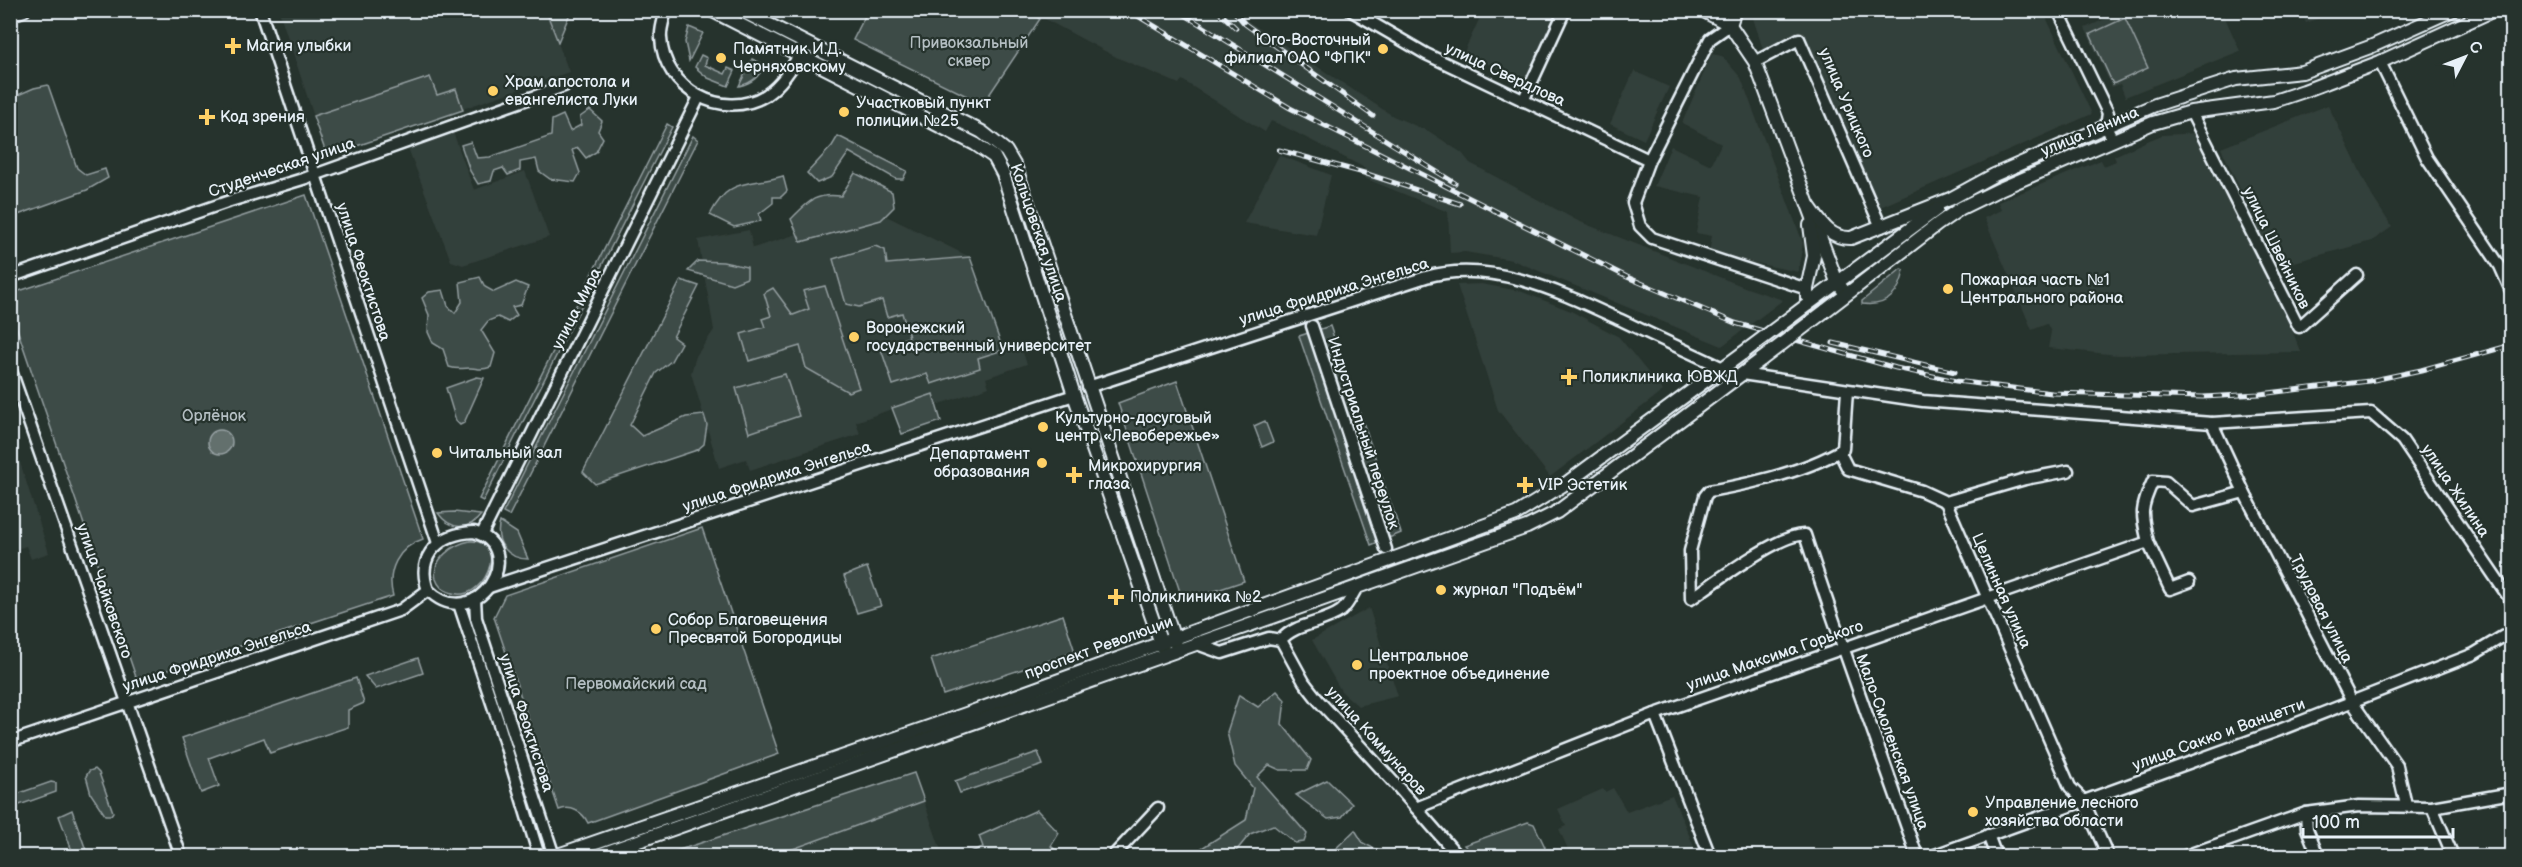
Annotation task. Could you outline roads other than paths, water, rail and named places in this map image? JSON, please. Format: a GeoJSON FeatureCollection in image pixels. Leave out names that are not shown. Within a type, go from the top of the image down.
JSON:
{"type":"FeatureCollection","features":[{"type":"Feature","properties":{"kind":"main road"},"geometry":{"type":"LineString","coordinates":[[10,15],[24,10]]}},
{"type":"Feature","properties":{"kind":"main road","name":"Кольцовская улица"},"geometry":{"type":"LineString","coordinates":[[711,10],[982,132],[1006,151],[1016,168],[1178,651]]}},
{"type":"Feature","properties":{"kind":"main road","name":"Кольцовская улица"},"geometry":{"type":"LineString","coordinates":[[741,10],[802,49],[975,144],[994,157],[1003,174],[1074,395],[1165,656]]}},
{"type":"Feature","properties":{"kind":"main road"},"geometry":{"type":"LineString","coordinates":[[1702,10],[1730,25],[1755,62],[1838,282],[1846,294]]}},
{"type":"Feature","properties":{"kind":"main road"},"geometry":{"type":"LineString","coordinates":[[1730,25],[1735,10]]}},
{"type":"Feature","properties":{"kind":"main road","name":"улица Ленина"},"geometry":{"type":"LineString","coordinates":[[1809,206],[1826,230],[1838,237],[1851,238],[1950,199],[1994,175],[2156,105],[2236,79],[2302,72],[2370,47],[2453,10]]}},
{"type":"Feature","properties":{"kind":"main road","name":"улица Ленина"},"geometry":{"type":"LineString","coordinates":[[1742,374],[1961,208],[2000,189],[2153,123],[2191,112],[2274,101],[2380,62],[2494,10]]}},
{"type":"Feature","properties":{"kind":"main road","name":"улица Ленина"},"geometry":{"type":"LineString","coordinates":[[1722,368],[1950,199]]}},
{"type":"Feature","properties":{"kind":"main road"},"geometry":{"type":"LineString","coordinates":[[1807,306],[1807,289],[1814,256],[1809,206]]}},
{"type":"Feature","properties":{"kind":"main road","name":"проспект Революции"},"geometry":{"type":"LineString","coordinates":[[555,856],[758,784],[881,744],[1516,514],[1568,482],[1722,368]]}},
{"type":"Feature","properties":{"kind":"main road","name":"проспект Революции"},"geometry":{"type":"LineString","coordinates":[[596,856],[1527,527],[1557,512],[1742,374]]}},
{"type":"Feature","properties":{"kind":"main road"},"geometry":{"type":"LineString","coordinates":[[1074,395],[1088,387]]}},
{"type":"Feature","properties":{"kind":"street","name":"улица Феоктистова"},"geometry":{"type":"LineString","coordinates":[[260,10],[438,543]]}},
{"type":"Feature","properties":{"kind":"street"},"geometry":{"type":"LineString","coordinates":[[666,10],[661,36],[667,64],[675,78],[699,97],[731,105],[749,102],[765,95],[778,86],[802,49]]}},
{"type":"Feature","properties":{"kind":"street","name":"улица Свердлова"},"geometry":{"type":"LineString","coordinates":[[1350,10],[1426,54],[1650,160]]}},
{"type":"Feature","properties":{"kind":"street"},"geometry":{"type":"LineString","coordinates":[[1523,100],[1565,10]]}},
{"type":"Feature","properties":{"kind":"street"},"geometry":{"type":"LineString","coordinates":[[2058,10],[2108,113],[2106,127],[2113,140]]}},
{"type":"Feature","properties":{"kind":"street"},"geometry":{"type":"LineString","coordinates":[[1730,25],[1710,39],[1650,160],[1633,203],[1640,226],[1652,238],[1807,289]]}},
{"type":"Feature","properties":{"kind":"street","name":"улица Урицкого"},"geometry":{"type":"LineString","coordinates":[[1755,62],[1799,39],[1881,226]]}},
{"type":"Feature","properties":{"kind":"street"},"geometry":{"type":"LineString","coordinates":[[2380,62],[2427,158],[2500,266],[2511,294]]}},
{"type":"Feature","properties":{"kind":"street","name":"Студенческая улица"},"geometry":{"type":"LineString","coordinates":[[10,277],[564,86]]}},
{"type":"Feature","properties":{"kind":"street","name":"улица Мира"},"geometry":{"type":"LineString","coordinates":[[482,534],[699,97]]}},
{"type":"Feature","properties":{"kind":"street","name":"улица Швейников"},"geometry":{"type":"LineString","coordinates":[[2191,112],[2299,327],[2357,275]]}},
{"type":"Feature","properties":{"kind":"street","name":"улица Фридриха Энгельса"},"geometry":{"type":"LineString","coordinates":[[1088,387],[1426,277],[1466,273],[1505,276],[1542,287],[1722,368]]}},
{"type":"Feature","properties":{"kind":"street","name":"Индустриальный переулок"},"geometry":{"type":"LineString","coordinates":[[1312,326],[1386,549]]}},
{"type":"Feature","properties":{"kind":"street","name":"улица Чайковского"},"geometry":{"type":"LineString","coordinates":[[10,368],[181,856]]}},
{"type":"Feature","properties":{"kind":"street"},"geometry":{"type":"LineString","coordinates":[[1742,374],[1847,391],[1954,404],[2212,423]]}},
{"type":"Feature","properties":{"kind":"street"},"geometry":{"type":"LineString","coordinates":[[1847,391],[1843,449],[1839,451],[1848,469],[1922,491],[1946,502],[2025,479],[2068,471]]}},
{"type":"Feature","properties":{"kind":"street","name":"улица Фридриха Энгельса"},"geometry":{"type":"LineString","coordinates":[[489,586],[1074,395]]}},
{"type":"Feature","properties":{"kind":"street","name":"улица Жилина"},"geometry":{"type":"LineString","coordinates":[[2212,423],[2227,424],[2371,413],[2402,440],[2511,602]]}},
{"type":"Feature","properties":{"kind":"street","name":"Трудовая улица"},"geometry":{"type":"LineString","coordinates":[[2212,423],[2244,492],[2352,702],[2397,766],[2406,805]]}},
{"type":"Feature","properties":{"kind":"street","name":"Мало-Смоленская улица"},"geometry":{"type":"LineString","coordinates":[[1839,451],[1747,485],[1709,490],[1705,496],[1690,550],[1690,599],[1773,546],[1799,534],[1805,535],[1842,648],[1865,704],[1917,856]]}},
{"type":"Feature","properties":{"kind":"street"},"geometry":{"type":"LineString","coordinates":[[2189,582],[2170,589],[2148,542],[2142,515],[2143,503],[2153,481],[2166,482],[2193,506],[2244,492]]}},
{"type":"Feature","properties":{"kind":"street","name":"Целинная улица"},"geometry":{"type":"LineString","coordinates":[[1946,502],[2070,788],[2083,800],[2108,856]]}},
{"type":"Feature","properties":{"kind":"street"},"geometry":{"type":"LineString","coordinates":[[459,604],[442,601],[428,590],[426,565],[438,543],[456,533],[482,534]]}},
{"type":"Feature","properties":{"kind":"street","name":"улица Фридриха Энгельса"},"geometry":{"type":"LineString","coordinates":[[459,604],[475,599],[489,586],[497,570],[499,560],[493,545],[482,534]]}},
{"type":"Feature","properties":{"kind":"street","name":"улица Максима Горького"},"geometry":{"type":"LineString","coordinates":[[1416,808],[1655,714],[2148,542]]}},
{"type":"Feature","properties":{"kind":"street"},"geometry":{"type":"LineString","coordinates":[[1197,644],[1222,653],[1269,638],[1281,640],[1289,632],[1339,612],[1347,605],[1357,587]]}},
{"type":"Feature","properties":{"kind":"street","name":"улица Фридриха Энгельса"},"geometry":{"type":"LineString","coordinates":[[10,742],[401,610],[428,590]]}},
{"type":"Feature","properties":{"kind":"street","name":"улица Феоктистова"},"geometry":{"type":"LineString","coordinates":[[475,599],[476,618],[555,856]]}},
{"type":"Feature","properties":{"kind":"street","name":"улица Феоктистова"},"geometry":{"type":"LineString","coordinates":[[459,604],[539,856]]}},
{"type":"Feature","properties":{"kind":"street","name":"улица Сакко и Ванцетти"},"geometry":{"type":"LineString","coordinates":[[1932,856],[2352,702],[2474,654],[2511,632]]}},
{"type":"Feature","properties":{"kind":"street","name":"улица Коммунаров"},"geometry":{"type":"LineString","coordinates":[[1281,640],[1304,682],[1458,856]]}},
{"type":"Feature","properties":{"kind":"street"},"geometry":{"type":"LineString","coordinates":[[1655,714],[1710,856]]}},
{"type":"Feature","properties":{"kind":"street"},"geometry":{"type":"LineString","coordinates":[[2185,856],[2306,813],[2359,807],[2406,805],[2432,807],[2511,793]]}},
{"type":"Feature","properties":{"kind":"street"},"geometry":{"type":"LineString","coordinates":[[2432,807],[2453,856]]}},
{"type":"Feature","properties":{"kind":"street"},"geometry":{"type":"LineString","coordinates":[[1113,856],[1158,808]]}},
{"type":"Feature","properties":{"kind":"street"},"geometry":{"type":"LineString","coordinates":[[2306,813],[2307,829],[2318,856]]}},
{"type":"Feature","properties":{"kind":"street"},"geometry":{"type":"LineString","coordinates":[[1988,835],[1996,856]]}},
{"type":"Feature","properties":{"kind":"railway"},"geometry":{"type":"LineString","coordinates":[[1128,10],[1290,108],[1627,277],[1735,323],[1896,368],[1956,381],[2052,393],[2203,397],[2260,394],[2369,381],[2421,370],[2512,345]]}},
{"type":"Feature","properties":{"kind":"railway"},"geometry":{"type":"LineString","coordinates":[[1177,10],[1455,183]]}},
{"type":"Feature","properties":{"kind":"railway"},"geometry":{"type":"LineString","coordinates":[[1217,10],[1236,28]]}},
{"type":"Feature","properties":{"kind":"railway"},"geometry":{"type":"LineString","coordinates":[[1233,10],[1245,24],[1373,116]]}},
{"type":"Feature","properties":{"kind":"railway"},"geometry":{"type":"LineString","coordinates":[[1279,150],[1364,173],[1460,204]]}},
{"type":"Feature","properties":{"kind":"railway"},"geometry":{"type":"LineString","coordinates":[[1833,343],[1955,372]]}},
{"type":"Feature","properties":{"kind":"place","name":"Магия улыбки"},"geometry":{"type":"Point","coordinates":[233,46]}},
{"type":"Feature","properties":{"kind":"place","name":"Юго-Восточный филиал ОАО \"ФПК\""},"geometry":{"type":"Point","coordinates":[1383,49]}},
{"type":"Feature","properties":{"kind":"place","name":"Памятник И.Д. Черняховскому"},"geometry":{"type":"Point","coordinates":[721,58]}},
{"type":"Feature","properties":{"kind":"place","name":"Храм апостола и евангелиста Луки"},"geometry":{"type":"Point","coordinates":[493,91]}},
{"type":"Feature","properties":{"kind":"place","name":"Участковый пункт полиции №25"},"geometry":{"type":"Point","coordinates":[844,112]}},
{"type":"Feature","properties":{"kind":"place","name":"Код зрения"},"geometry":{"type":"Point","coordinates":[207,117]}},
{"type":"Feature","properties":{"kind":"place","name":"Пожарная часть №1 Центрального района"},"geometry":{"type":"Point","coordinates":[1948,289]}},
{"type":"Feature","properties":{"kind":"place","name":"Воронежский государственный университет"},"geometry":{"type":"Point","coordinates":[854,337]}},
{"type":"Feature","properties":{"kind":"place","name":"Поликлиника ЮВЖД"},"geometry":{"type":"Point","coordinates":[1569,377]}},
{"type":"Feature","properties":{"kind":"place","name":"Культурно-досуговый центр «Левобережье»"},"geometry":{"type":"Point","coordinates":[1043,427]}},
{"type":"Feature","properties":{"kind":"place","name":"Читальный зал"},"geometry":{"type":"Point","coordinates":[437,453]}},
{"type":"Feature","properties":{"kind":"place","name":"Департамент образования"},"geometry":{"type":"Point","coordinates":[1042,463]}},
{"type":"Feature","properties":{"kind":"place","name":"Микрохирургия глаза"},"geometry":{"type":"Point","coordinates":[1074,475]}},
{"type":"Feature","properties":{"kind":"place","name":"VIP Эстетик"},"geometry":{"type":"Point","coordinates":[1525,485]}},
{"type":"Feature","properties":{"kind":"place","name":"журнал \"Подъём\""},"geometry":{"type":"Point","coordinates":[1441,590]}},
{"type":"Feature","properties":{"kind":"place","name":"Поликлиника №2"},"geometry":{"type":"Point","coordinates":[1116,597]}},
{"type":"Feature","properties":{"kind":"place","name":"Собор Благовещения Пресвятой Богородицы"},"geometry":{"type":"Point","coordinates":[656,629]}},
{"type":"Feature","properties":{"kind":"place","name":"Центральное проектное объединение"},"geometry":{"type":"Point","coordinates":[1357,665]}},
{"type":"Feature","properties":{"kind":"place","name":"Управление лесного хозяйства области"},"geometry":{"type":"Point","coordinates":[1973,812]}},
{"type":"Feature","properties":{"kind":"park label","name":"Привокзальный сквер"},"geometry":{"type":"Point","coordinates":[969,52]}},
{"type":"Feature","properties":{"kind":"park label","name":"Орлёнок"},"geometry":{"type":"Point","coordinates":[214,416]}},
{"type":"Feature","properties":{"kind":"park label","name":"Первомайский сад"},"geometry":{"type":"Point","coordinates":[636,684]}}]}
